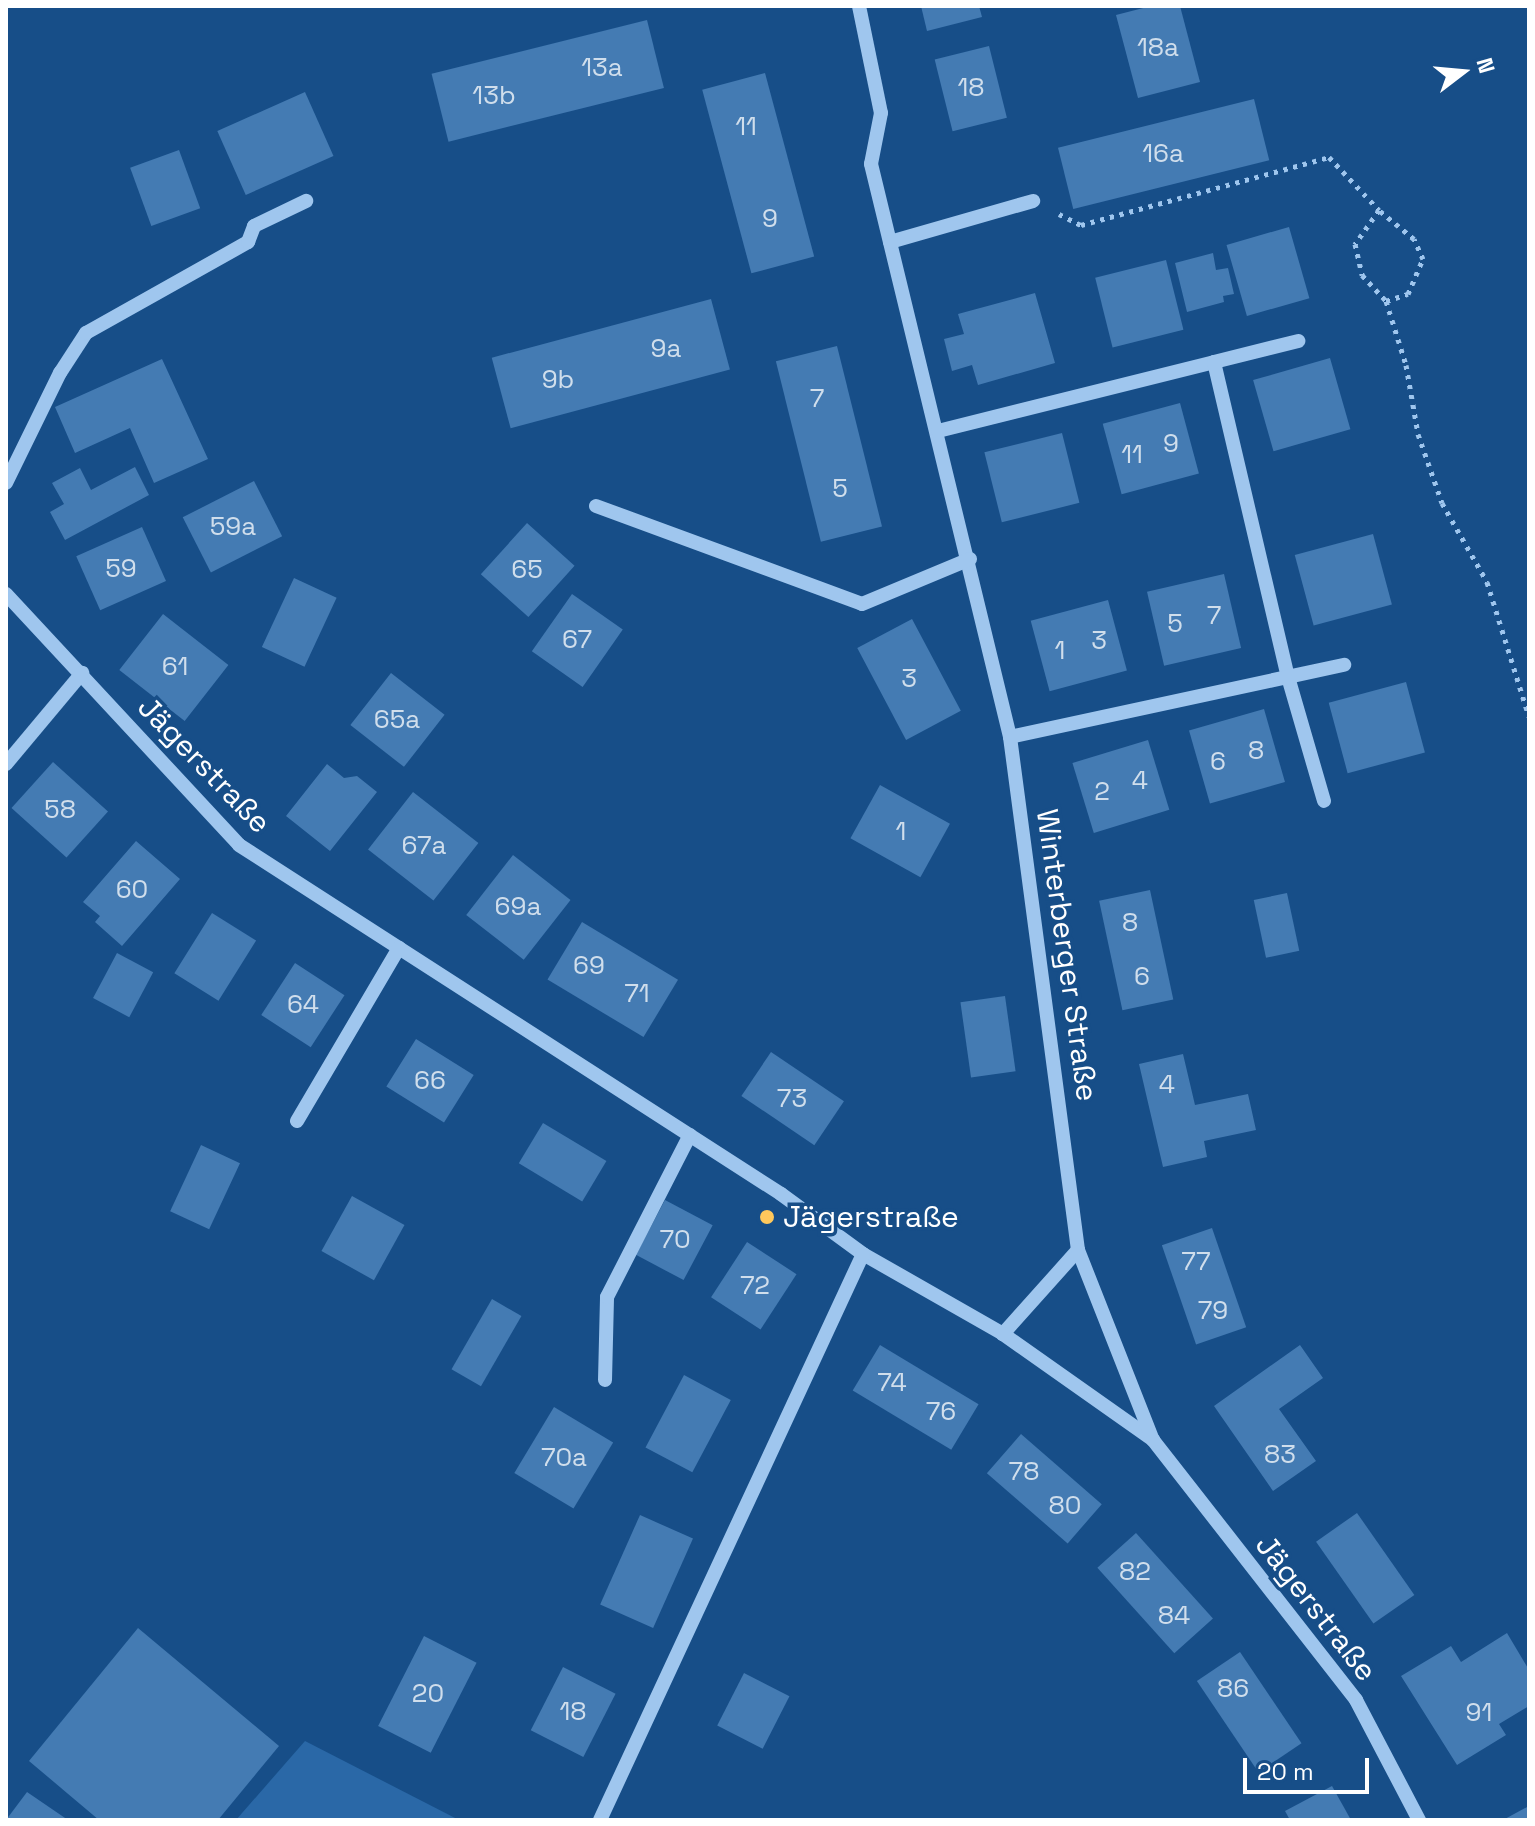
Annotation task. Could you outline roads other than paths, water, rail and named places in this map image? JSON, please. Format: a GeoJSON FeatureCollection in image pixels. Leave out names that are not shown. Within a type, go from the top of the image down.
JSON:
{"type":"FeatureCollection","features":[{"type":"Feature","properties":{"kind":"street","name":"Winterberger Straße"},"geometry":{"type":"LineString","coordinates":[[859,6],[881,113],[871,164],[970,559],[1010,737],[1078,1250]]}},
{"type":"Feature","properties":{"kind":"street"},"geometry":{"type":"LineString","coordinates":[[6,483],[60,373],[86,333],[248,242],[254,226],[306,201]]}},
{"type":"Feature","properties":{"kind":"street"},"geometry":{"type":"LineString","coordinates":[[890,242],[1033,201]]}},
{"type":"Feature","properties":{"kind":"street"},"geometry":{"type":"LineString","coordinates":[[938,431],[1298,341]]}},
{"type":"Feature","properties":{"kind":"street"},"geometry":{"type":"LineString","coordinates":[[1214,362],[1288,677],[1324,801]]}},
{"type":"Feature","properties":{"kind":"street"},"geometry":{"type":"LineString","coordinates":[[596,506],[862,604],[970,559]]}},
{"type":"Feature","properties":{"kind":"street","name":"Jägerstraße"},"geometry":{"type":"LineString","coordinates":[[6,594],[239,845],[690,1135],[863,1254],[1003,1334],[1153,1440]]}},
{"type":"Feature","properties":{"kind":"street"},"geometry":{"type":"LineString","coordinates":[[1010,737],[1344,665]]}},
{"type":"Feature","properties":{"kind":"street"},"geometry":{"type":"LineString","coordinates":[[6,764],[82,673]]}},
{"type":"Feature","properties":{"kind":"street"},"geometry":{"type":"LineString","coordinates":[[297,1121],[399,948]]}},
{"type":"Feature","properties":{"kind":"street"},"geometry":{"type":"LineString","coordinates":[[605,1380],[607,1297],[690,1135]]}},
{"type":"Feature","properties":{"kind":"street"},"geometry":{"type":"LineString","coordinates":[[1003,1334],[1078,1250]]}},
{"type":"Feature","properties":{"kind":"street","name":"Jägerstraße"},"geometry":{"type":"LineString","coordinates":[[1078,1250],[1153,1440],[1356,1700],[1419,1820]]}},
{"type":"Feature","properties":{"kind":"street"},"geometry":{"type":"LineString","coordinates":[[600,1820],[863,1254]]}},
{"type":"Feature","properties":{"kind":"place","name":"Jägerstraße"},"geometry":{"type":"Point","coordinates":[767,1217]}}]}
